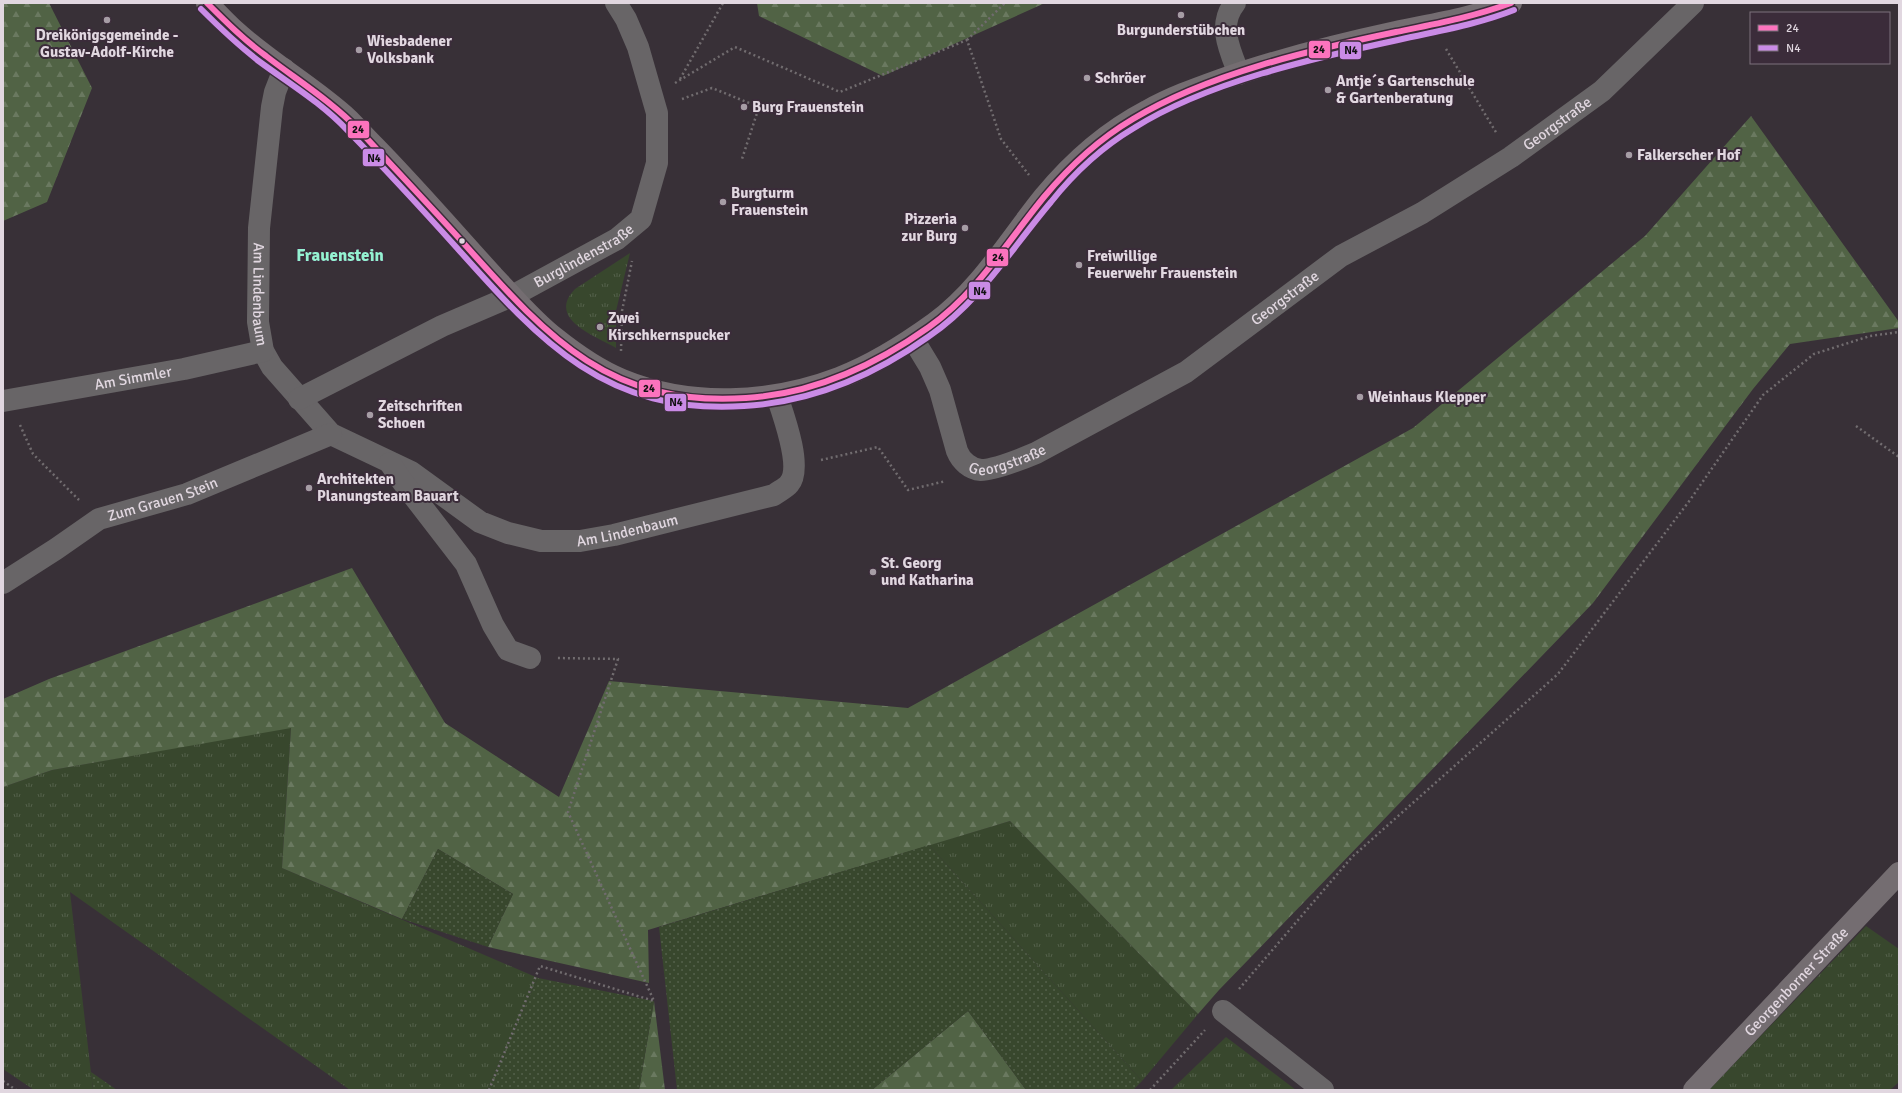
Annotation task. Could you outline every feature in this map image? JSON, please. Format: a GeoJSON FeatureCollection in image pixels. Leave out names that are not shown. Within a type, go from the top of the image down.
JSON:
{"type":"FeatureCollection","features":[{"type":"Feature","properties":{"kind":"main road"},"geometry":{"type":"LineString","coordinates":[[207,3],[236,32],[347,118],[512,296],[551,335],[586,361],[621,380],[669,393],[704,399],[743,399],[777,396],[839,378],[874,362],[913,339],[941,319],[967,294],[988,270],[1045,196],[1067,171],[1091,149],[1117,129],[1145,111],[1175,96],[1312,50],[1482,13],[1511,3]]}},
{"type":"Feature","properties":{"kind":"main road","name":"Georgenborner Straße"},"geometry":{"type":"LineString","coordinates":[[1694,1090],[1899,873]]}},
{"type":"Feature","properties":{"kind":"street","name":"Burglindenstraße"},"geometry":{"type":"LineString","coordinates":[[299,399],[442,326],[512,296],[617,239],[641,219],[657,163],[657,113],[638,47],[626,19],[616,3]]}},
{"type":"Feature","properties":{"kind":"street"},"geometry":{"type":"LineString","coordinates":[[1235,3],[1226,22],[1226,42],[1239,74]]}},
{"type":"Feature","properties":{"kind":"street","name":"Georgstraße"},"geometry":{"type":"LineString","coordinates":[[913,339],[930,367],[940,390],[957,451],[961,460],[970,466],[981,470],[1014,462],[1036,453],[1186,372],[1342,256],[1422,213],[1511,158],[1602,91],[1692,3]]}},
{"type":"Feature","properties":{"kind":"street","name":"Am Lindenbaum"},"geometry":{"type":"LineString","coordinates":[[284,69],[275,92],[272,107],[259,228],[258,322],[263,351],[272,367],[331,434],[411,472],[480,522],[508,533],[541,541],[580,541],[614,535],[774,495],[790,483],[795,466],[792,445],[777,396]]}},
{"type":"Feature","properties":{"kind":"street","name":"Am Simmler"},"geometry":{"type":"LineString","coordinates":[[4,401],[184,369],[263,351]]}},
{"type":"Feature","properties":{"kind":"street","name":"Zum Grauen Stein"},"geometry":{"type":"LineString","coordinates":[[3,583],[99,519],[187,494],[331,434]]}},
{"type":"Feature","properties":{"kind":"street","name":"Am Lindenbaum"},"geometry":{"type":"LineString","coordinates":[[388,461],[466,564],[493,625],[508,650],[530,658]]}},
{"type":"Feature","properties":{"kind":"street"},"geometry":{"type":"LineString","coordinates":[[1223,1011],[1323,1090]]}},
{"type":"Feature","properties":{"kind":"path"},"geometry":{"type":"LineString","coordinates":[[723,3],[679,81],[735,47],[840,92],[967,40],[1005,3]]}},
{"type":"Feature","properties":{"kind":"path"},"geometry":{"type":"LineString","coordinates":[[1432,24],[1511,158]]}},
{"type":"Feature","properties":{"kind":"path"},"geometry":{"type":"LineString","coordinates":[[967,40],[1001,139],[1045,196]]}},
{"type":"Feature","properties":{"kind":"path"},"geometry":{"type":"LineString","coordinates":[[681,100],[712,88],[759,107],[742,159]]}},
{"type":"Feature","properties":{"kind":"path"},"geometry":{"type":"LineString","coordinates":[[621,380],[622,311],[641,219]]}},
{"type":"Feature","properties":{"kind":"path"},"geometry":{"type":"LineString","coordinates":[[1150,1090],[1223,1011],[1239,989],[1352,858],[1558,674],[1690,500],[1763,395],[1814,354],[1870,336],[1899,332]]}},
{"type":"Feature","properties":{"kind":"path"},"geometry":{"type":"LineString","coordinates":[[4,401],[20,424],[33,454],[99,519]]}},
{"type":"Feature","properties":{"kind":"path"},"geometry":{"type":"LineString","coordinates":[[1856,426],[1899,457]]}},
{"type":"Feature","properties":{"kind":"path"},"geometry":{"type":"LineString","coordinates":[[795,466],[878,447],[908,490],[949,481],[970,466]]}},
{"type":"Feature","properties":{"kind":"path"},"geometry":{"type":"LineString","coordinates":[[489,1090],[540,966],[654,1001],[568,812],[618,658],[530,658]]}},
{"type":"Feature","properties":{"kind":"path"},"geometry":{"type":"LineString","coordinates":[[3,1081],[16,1090]]}},
{"type":"Feature","properties":{"kind":"green space"},"geometry":{"type":"Polygon","coordinates":[[[3,3],[49,3],[92,88],[47,202],[3,221],[3,3]]]}},
{"type":"Feature","properties":{"kind":"green space"},"geometry":{"type":"Polygon","coordinates":[[[757,3],[1045,3],[883,76],[759,16],[757,3]]]}},
{"type":"Feature","properties":{"kind":"green space"},"geometry":{"type":"Polygon","coordinates":[[[1751,116],[1899,322],[1899,328],[1790,344],[1753,389],[1593,603],[1219,990],[1198,1014],[1010,821],[648,930],[649,983],[488,947],[513,894],[438,849],[402,919],[282,868],[291,728],[52,770],[3,787],[3,699],[49,679],[352,568],[445,723],[559,797],[609,681],[908,708],[1413,428],[1645,236],[1751,116]]]}},
{"type":"Feature","properties":{"kind":"green space"},"geometry":{"type":"Polygon","coordinates":[[[630,253],[616,311],[616,348],[586,332],[577,325],[570,318],[566,309],[568,300],[575,289],[630,253]]]}},
{"type":"Feature","properties":{"kind":"green space"},"geometry":{"type":"Polygon","coordinates":[[[291,727],[282,868],[538,978],[487,1090],[350,1090],[70,892],[93,1090],[34,1090],[3,1069],[3,787],[52,770],[291,727]]]}},
{"type":"Feature","properties":{"kind":"green space"},"geometry":{"type":"Polygon","coordinates":[[[1010,821],[1198,1014],[1142,1081],[929,845],[1010,821]]]}},
{"type":"Feature","properties":{"kind":"green space"},"geometry":{"type":"Polygon","coordinates":[[[929,845],[1142,1081],[1133,1090],[1026,1090],[968,1011],[872,1090],[677,1090],[659,927],[929,845]]]}},
{"type":"Feature","properties":{"kind":"green space"},"geometry":{"type":"Polygon","coordinates":[[[438,849],[513,894],[488,947],[402,919],[438,849]]]}},
{"type":"Feature","properties":{"kind":"green space"},"geometry":{"type":"Polygon","coordinates":[[[1866,926],[1899,949],[1899,1082],[1890,1090],[1709,1090],[1866,926]]]}},
{"type":"Feature","properties":{"kind":"green space"},"geometry":{"type":"Polygon","coordinates":[[[538,978],[654,1001],[639,1090],[487,1090],[538,978]]]}},
{"type":"Feature","properties":{"kind":"green space"},"geometry":{"type":"Polygon","coordinates":[[[654,1001],[665,1090],[639,1090],[654,1001]]]}},
{"type":"Feature","properties":{"kind":"green space"},"geometry":{"type":"Polygon","coordinates":[[[968,1011],[1026,1090],[872,1090],[968,1011]]]}},
{"type":"Feature","properties":{"kind":"green space"},"geometry":{"type":"Polygon","coordinates":[[[1226,1037],[1296,1090],[1171,1090],[1226,1037]]]}},
{"type":"Feature","properties":{"kind":"green space"},"geometry":{"type":"Polygon","coordinates":[[[91,1072],[117,1090],[93,1090],[91,1072]]]}},
{"type":"Feature","properties":{"kind":"transit line","name":"24"},"geometry":{"type":"LineString","coordinates":[[207,3],[250,44],[348,119],[440,217],[497,281],[556,338],[587,361],[620,379],[657,391],[699,398],[746,398],[796,391],[842,376],[865,366],[908,341],[929,327],[962,299],[991,266],[1044,197],[1074,164],[1108,135],[1162,103],[1226,76],[1260,65],[1363,39],[1440,23],[1511,3]]}},
{"type":"Feature","properties":{"kind":"transit line","name":"N4"},"geometry":{"type":"LineString","coordinates":[[201,9],[252,56],[317,103],[338,121],[518,314],[548,342],[580,366],[615,385],[653,398],[695,406],[744,406],[794,399],[818,393],[864,375],[907,351],[947,323],[964,308],[994,274],[1060,191],[1089,161],[1122,135],[1163,112],[1194,97],[1227,85],[1297,64],[1471,24],[1514,10]]}},
{"type":"Feature","properties":{"kind":"place","name":"Burgunderstübchen"},"geometry":{"type":"Point","coordinates":[1181,15]}},
{"type":"Feature","properties":{"kind":"place","name":"Dreikönigsgemeinde - Gustav-Adolf-Kirche"},"geometry":{"type":"Point","coordinates":[107,20]}},
{"type":"Feature","properties":{"kind":"place","name":"Wiesbadener Volksbank"},"geometry":{"type":"Point","coordinates":[359,50]}},
{"type":"Feature","properties":{"kind":"place","name":"Schröer"},"geometry":{"type":"Point","coordinates":[1087,78]}},
{"type":"Feature","properties":{"kind":"place","name":"Antje´s Gartenschule & Gartenberatung"},"geometry":{"type":"Point","coordinates":[1328,90]}},
{"type":"Feature","properties":{"kind":"place","name":"Burg Frauenstein"},"geometry":{"type":"Point","coordinates":[744,107]}},
{"type":"Feature","properties":{"kind":"place","name":"Falkerscher Hof"},"geometry":{"type":"Point","coordinates":[1629,155]}},
{"type":"Feature","properties":{"kind":"place","name":"Burgturm Frauenstein"},"geometry":{"type":"Point","coordinates":[723,202]}},
{"type":"Feature","properties":{"kind":"place","name":"Pizzeria zur Burg"},"geometry":{"type":"Point","coordinates":[965,228]}},
{"type":"Feature","properties":{"kind":"place","name":"Freiwillige Feuerwehr Frauenstein"},"geometry":{"type":"Point","coordinates":[1079,265]}},
{"type":"Feature","properties":{"kind":"place","name":"Zwei Kirschkernspucker"},"geometry":{"type":"Point","coordinates":[600,327]}},
{"type":"Feature","properties":{"kind":"place","name":"Weinhaus Klepper"},"geometry":{"type":"Point","coordinates":[1360,397]}},
{"type":"Feature","properties":{"kind":"place","name":"Zeitschriften Schoen"},"geometry":{"type":"Point","coordinates":[370,415]}},
{"type":"Feature","properties":{"kind":"place","name":"Architekten Planungsteam Bauart"},"geometry":{"type":"Point","coordinates":[309,488]}},
{"type":"Feature","properties":{"kind":"place","name":"St. Georg und Katharina"},"geometry":{"type":"Point","coordinates":[873,572]}},
{"type":"Feature","properties":{"kind":"district","name":"Frauenstein"},"geometry":{"type":"Point","coordinates":[340,255]}}]}
